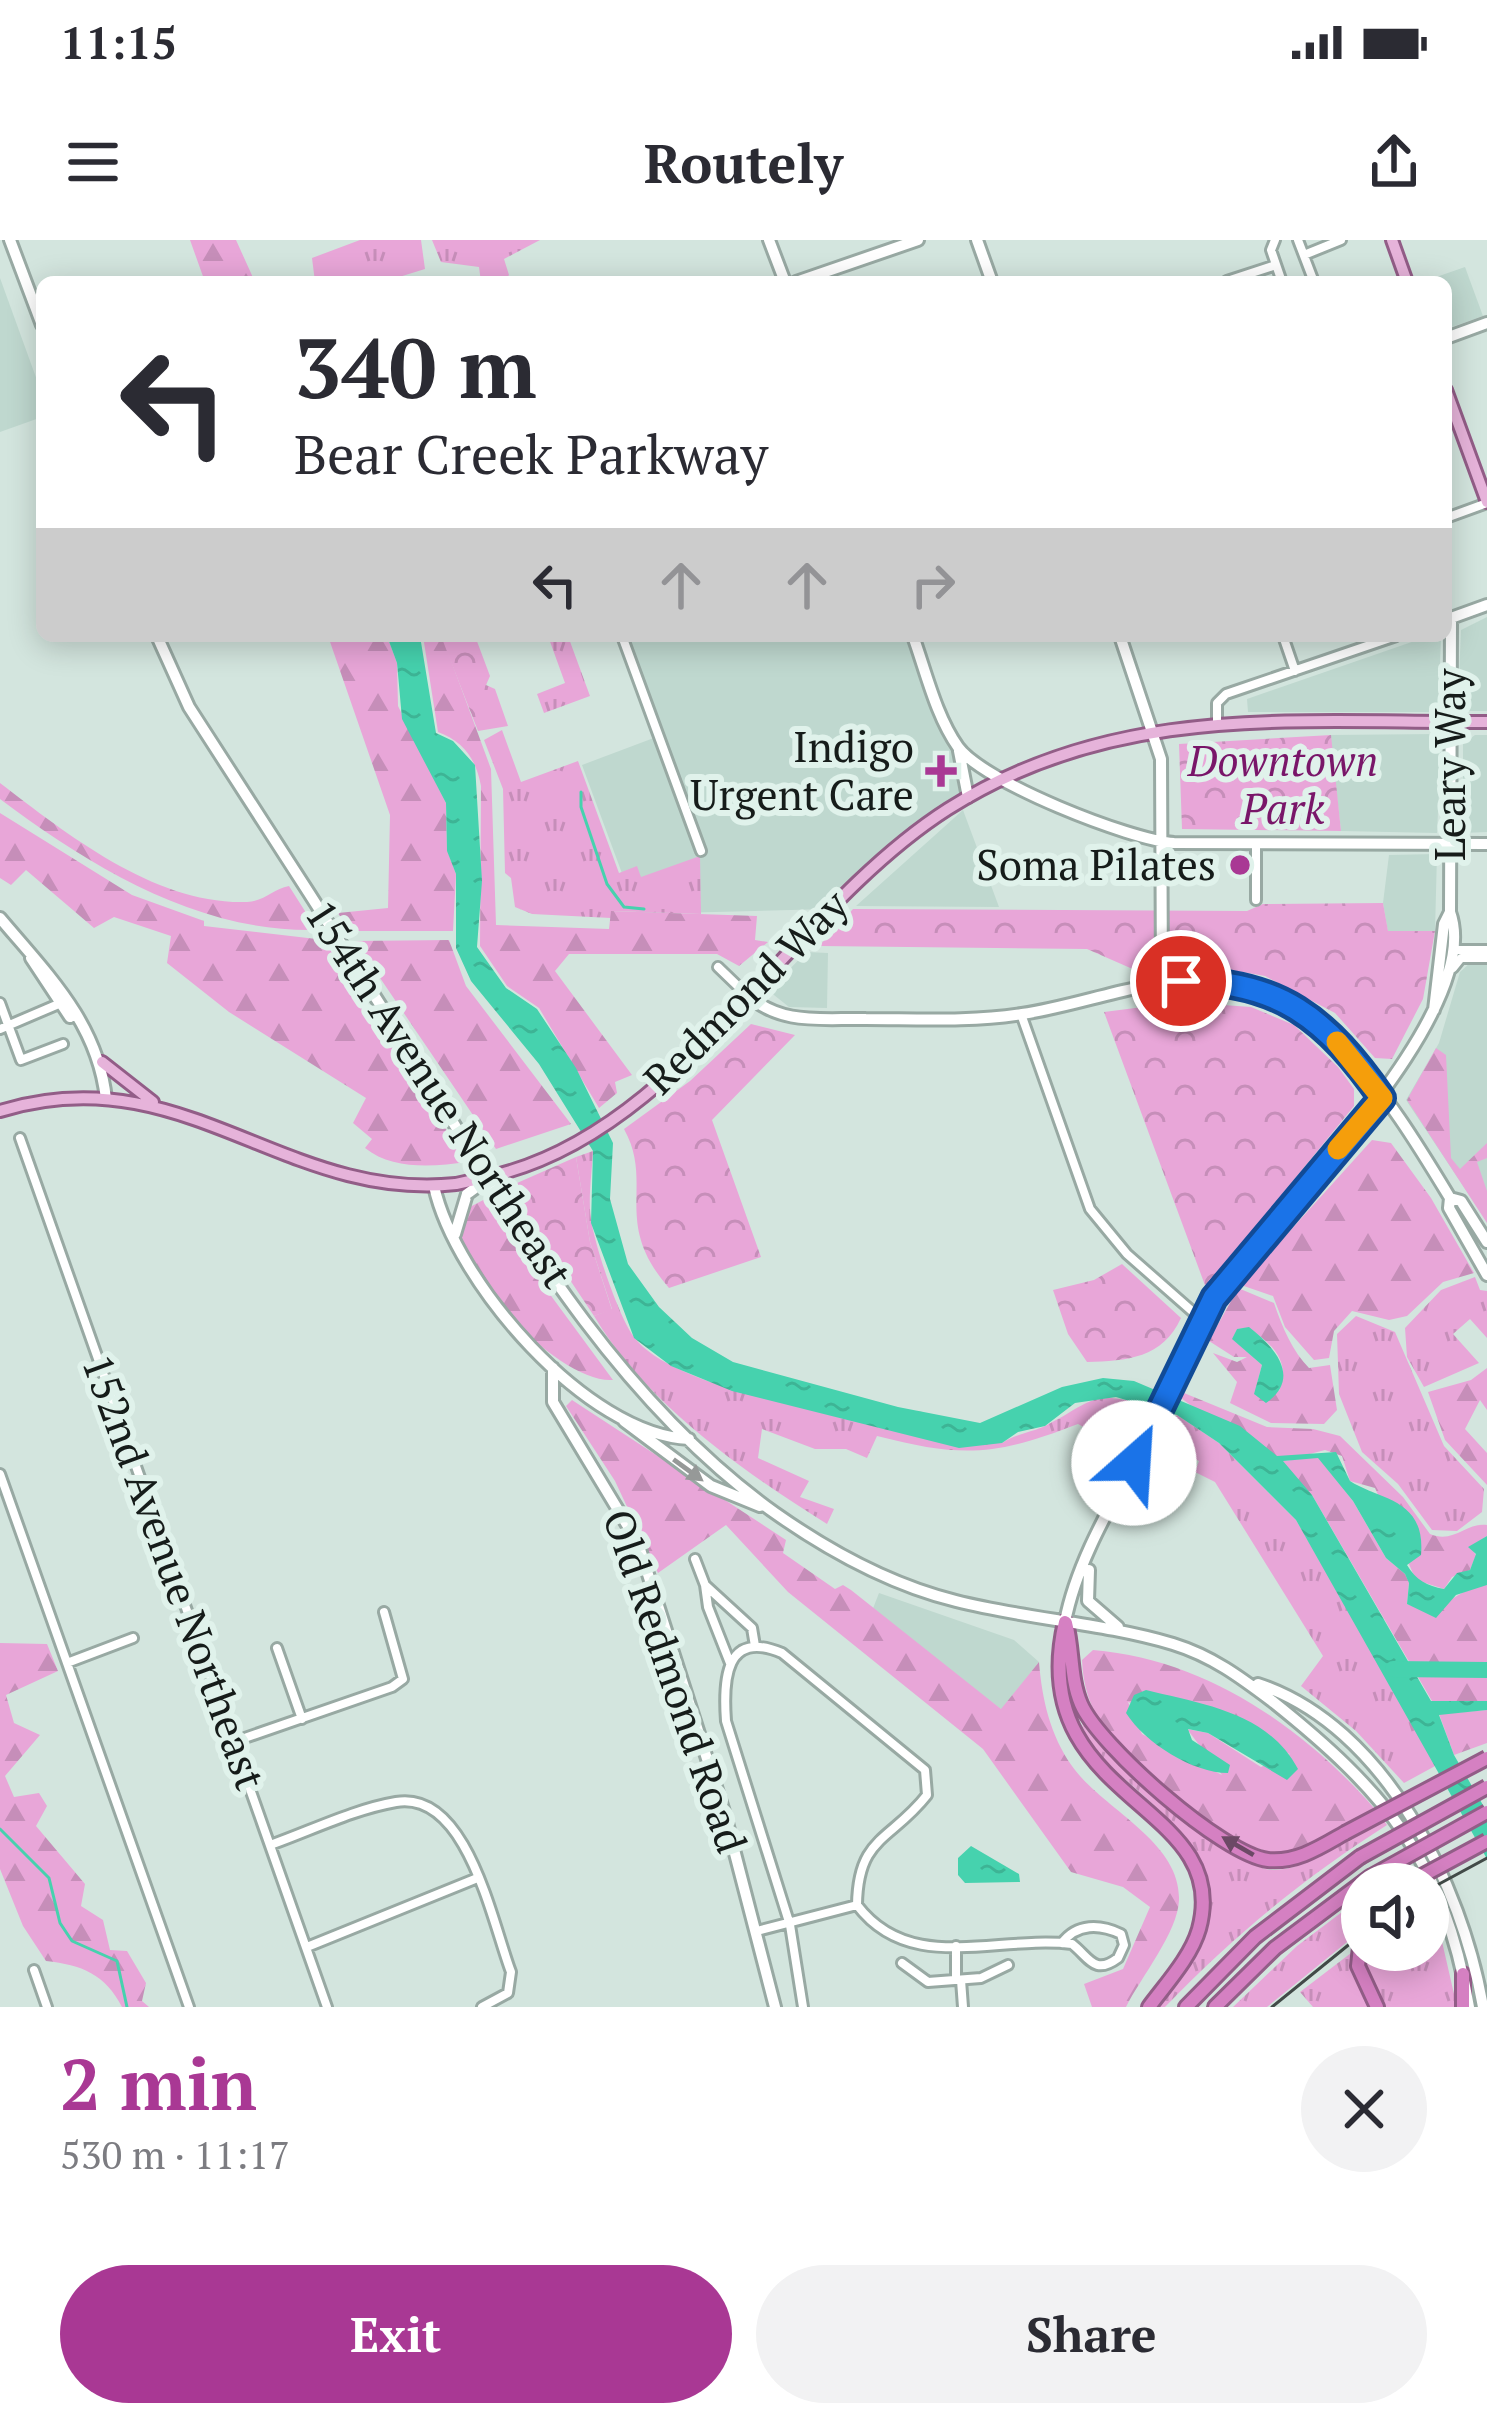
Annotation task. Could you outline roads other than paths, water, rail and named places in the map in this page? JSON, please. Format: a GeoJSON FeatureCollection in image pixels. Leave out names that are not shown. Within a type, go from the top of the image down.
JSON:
{"type":"FeatureCollection","features":[{"type":"Feature","properties":{"kind":"highway"},"geometry":{"type":"LineString","coordinates":[[1065,1622],[1079,1701],[1103,1742],[1234,1847],[1269,1860],[1287,1859],[1345,1833],[1487,1759]]}},
{"type":"Feature","properties":{"kind":"highway"},"geometry":{"type":"LineString","coordinates":[[1065,1622],[1058,1662],[1069,1725],[1095,1765],[1184,1846],[1198,1875],[1199,1928],[1149,2007]]}},
{"type":"Feature","properties":{"kind":"highway"},"geometry":{"type":"LineString","coordinates":[[1186,2007],[1255,1937],[1360,1857],[1487,1787]]}},
{"type":"Feature","properties":{"kind":"highway"},"geometry":{"type":"LineString","coordinates":[[1215,2007],[1275,1948],[1370,1877],[1487,1812]]}},
{"type":"Feature","properties":{"kind":"highway"},"geometry":{"type":"LineString","coordinates":[[1446,1863],[1487,1841]]}},
{"type":"Feature","properties":{"kind":"highway"},"geometry":{"type":"LineString","coordinates":[[1360,1971],[1377,2007]]}},
{"type":"Feature","properties":{"kind":"highway"},"geometry":{"type":"LineString","coordinates":[[1463,1974],[1466,2007]]}},
{"type":"Feature","properties":{"kind":"main road"},"geometry":{"type":"LineString","coordinates":[[10,240],[36,309]]}},
{"type":"Feature","properties":{"kind":"main road"},"geometry":{"type":"LineString","coordinates":[[769,240],[783,276]]}},
{"type":"Feature","properties":{"kind":"main road"},"geometry":{"type":"LineString","coordinates":[[813,276],[918,240]]}},
{"type":"Feature","properties":{"kind":"main road"},"geometry":{"type":"LineString","coordinates":[[976,240],[990,276]]}},
{"type":"Feature","properties":{"kind":"main road"},"geometry":{"type":"LineString","coordinates":[[1392,240],[1405,276]]}},
{"type":"Feature","properties":{"kind":"main road"},"geometry":{"type":"LineString","coordinates":[[1452,336],[1487,323]]}},
{"type":"Feature","properties":{"kind":"main road"},"geometry":{"type":"LineString","coordinates":[[1452,407],[1487,503]]}},
{"type":"Feature","properties":{"kind":"main road"},"geometry":{"type":"LineString","coordinates":[[1452,617],[1487,605]]}},
{"type":"Feature","properties":{"kind":"main road","name":"154th Avenue Northeast"},"geometry":{"type":"LineString","coordinates":[[161,642],[189,707],[605,1349],[689,1439],[773,1512]]}},
{"type":"Feature","properties":{"kind":"main road"},"geometry":{"type":"LineString","coordinates":[[916,642],[958,748],[968,797]]}},
{"type":"Feature","properties":{"kind":"main road"},"geometry":{"type":"LineString","coordinates":[[1122,642],[1161,759],[1162,985]]}},
{"type":"Feature","properties":{"kind":"main road","name":"Leary Way"},"geometry":{"type":"LineString","coordinates":[[1065,1622],[1090,1555],[1201,1319],[1382,1098],[1410,1058],[1450,975],[1454,950],[1449,642]]}},
{"type":"Feature","properties":{"kind":"main road","name":"Redmond Way"},"geometry":{"type":"LineString","coordinates":[[0,1111],[43,1100],[156,1104],[345,1178],[434,1186],[492,1177],[584,1140],[648,1091],[889,853],[1002,779],[1084,746],[1154,729],[1217,724],[1487,722]]}},
{"type":"Feature","properties":{"kind":"main road"},"geometry":{"type":"LineString","coordinates":[[958,748],[1002,779],[1113,829],[1162,842],[1487,844]]}},
{"type":"Feature","properties":{"kind":"main road","name":"Leary Way"},"geometry":{"type":"LineString","coordinates":[[1434,1010],[1450,912]]}},
{"type":"Feature","properties":{"kind":"main road"},"geometry":{"type":"LineString","coordinates":[[0,918],[92,1040],[102,1061],[106,1099]]}},
{"type":"Feature","properties":{"kind":"main road"},"geometry":{"type":"LineString","coordinates":[[1434,994],[1445,956],[1454,950]]}},
{"type":"Feature","properties":{"kind":"main road"},"geometry":{"type":"LineString","coordinates":[[30,955],[61,1004],[92,1040]]}},
{"type":"Feature","properties":{"kind":"main road"},"geometry":{"type":"LineString","coordinates":[[746,994],[771,1014],[802,1019],[1021,1014],[1162,985],[1227,981],[1262,988],[1307,1012],[1382,1098],[1450,1198],[1461,1202],[1487,1242]]}},
{"type":"Feature","properties":{"kind":"main road"},"geometry":{"type":"LineString","coordinates":[[102,1061],[156,1104]]}},
{"type":"Feature","properties":{"kind":"main road"},"geometry":{"type":"LineString","coordinates":[[455,1244],[454,1225],[467,1194],[492,1177]]}},
{"type":"Feature","properties":{"kind":"main road"},"geometry":{"type":"LineString","coordinates":[[434,1186],[455,1244],[510,1328],[553,1368],[711,1486],[773,1512],[901,1583],[956,1601],[1175,1645],[1280,1692],[1330,1728],[1401,1803],[1452,1893],[1483,2007]]}},
{"type":"Feature","properties":{"kind":"main road"},"geometry":{"type":"LineString","coordinates":[[1450,1198],[1449,1208],[1482,1254],[1487,1275]]}},
{"type":"Feature","properties":{"kind":"main road","name":"Old Redmond Road"},"geometry":{"type":"LineString","coordinates":[[553,1368],[553,1402],[638,1544],[757,1930],[775,2007]]}},
{"type":"Feature","properties":{"kind":"main road"},"geometry":{"type":"LineString","coordinates":[[614,1411],[663,1438],[689,1439]]}},
{"type":"Feature","properties":{"kind":"main road"},"geometry":{"type":"LineString","coordinates":[[1090,1555],[1088,1601],[1130,1634]]}},
{"type":"Feature","properties":{"kind":"main road"},"geometry":{"type":"LineString","coordinates":[[1250,1682],[1334,1748],[1393,1814],[1434,1885],[1463,1974]]}},
{"type":"Feature","properties":{"kind":"street"},"geometry":{"type":"LineString","coordinates":[[1275,240],[1271,250],[1280,276]]}},
{"type":"Feature","properties":{"kind":"street"},"geometry":{"type":"LineString","coordinates":[[1298,240],[1312,276]]}},
{"type":"Feature","properties":{"kind":"street"},"geometry":{"type":"LineString","coordinates":[[1304,255],[1341,240]]}},
{"type":"Feature","properties":{"kind":"street"},"geometry":{"type":"LineString","coordinates":[[1243,276],[1276,266]]}},
{"type":"Feature","properties":{"kind":"street"},"geometry":{"type":"LineString","coordinates":[[1452,516],[1487,503]]}},
{"type":"Feature","properties":{"kind":"street"},"geometry":{"type":"LineString","coordinates":[[624,642],[701,851]]}},
{"type":"Feature","properties":{"kind":"street"},"geometry":{"type":"LineString","coordinates":[[1284,642],[1295,670]]}},
{"type":"Feature","properties":{"kind":"street"},"geometry":{"type":"LineString","coordinates":[[1217,724],[1221,697],[1378,642]]}},
{"type":"Feature","properties":{"kind":"street"},"geometry":{"type":"LineString","coordinates":[[1256,844],[1256,899]]}},
{"type":"Feature","properties":{"kind":"street"},"geometry":{"type":"LineString","coordinates":[[1454,950],[1487,954]]}},
{"type":"Feature","properties":{"kind":"street"},"geometry":{"type":"LineString","coordinates":[[1450,975],[1461,958],[1487,954]]}},
{"type":"Feature","properties":{"kind":"street"},"geometry":{"type":"LineString","coordinates":[[718,967],[746,994]]}},
{"type":"Feature","properties":{"kind":"street"},"geometry":{"type":"LineString","coordinates":[[0,1003],[4,1028],[21,1060],[63,1044]]}},
{"type":"Feature","properties":{"kind":"street"},"geometry":{"type":"LineString","coordinates":[[4,1028],[61,1004]]}},
{"type":"Feature","properties":{"kind":"street"},"geometry":{"type":"LineString","coordinates":[[1021,1014],[1090,1209],[1127,1254],[1201,1319]]}},
{"type":"Feature","properties":{"kind":"street","name":"152nd Avenue Northeast"},"geometry":{"type":"LineString","coordinates":[[20,1138],[327,2007]]}},
{"type":"Feature","properties":{"kind":"street"},"geometry":{"type":"LineString","coordinates":[[0,1474],[189,2007]]}},
{"type":"Feature","properties":{"kind":"street"},"geometry":{"type":"LineString","coordinates":[[695,1559],[707,1607],[730,1663]]}},
{"type":"Feature","properties":{"kind":"street"},"geometry":{"type":"LineString","coordinates":[[705,1585],[752,1628],[755,1646]]}},
{"type":"Feature","properties":{"kind":"street"},"geometry":{"type":"LineString","coordinates":[[236,1741],[392,1688],[403,1679],[384,1612]]}},
{"type":"Feature","properties":{"kind":"street"},"geometry":{"type":"LineString","coordinates":[[67,1663],[133,1638]]}},
{"type":"Feature","properties":{"kind":"street"},"geometry":{"type":"LineString","coordinates":[[803,2007],[790,1925],[726,1721],[723,1686],[730,1663],[755,1646],[782,1652],[926,1770],[927,1795],[867,1851],[857,1879],[856,1905],[870,1923],[899,1942],[1072,1944],[1089,1964],[1099,1966],[1118,1958],[1124,1945],[1120,1934],[1090,1927],[1078,1928],[1062,1943]]}},
{"type":"Feature","properties":{"kind":"street"},"geometry":{"type":"LineString","coordinates":[[277,1648],[302,1719]]}},
{"type":"Feature","properties":{"kind":"street"},"geometry":{"type":"LineString","coordinates":[[272,1844],[392,1802],[417,1803],[443,1814],[459,1831],[512,1972],[508,1993],[482,2007]]}},
{"type":"Feature","properties":{"kind":"street"},"geometry":{"type":"LineString","coordinates":[[307,1947],[475,1880]]}},
{"type":"Feature","properties":{"kind":"street"},"geometry":{"type":"LineString","coordinates":[[757,1930],[856,1905]]}},
{"type":"Feature","properties":{"kind":"street"},"geometry":{"type":"LineString","coordinates":[[956,1946],[962,2007]]}},
{"type":"Feature","properties":{"kind":"street"},"geometry":{"type":"LineString","coordinates":[[902,1964],[928,1982],[981,1978],[1008,1965]]}},
{"type":"Feature","properties":{"kind":"street"},"geometry":{"type":"LineString","coordinates":[[34,1970],[47,2007]]}},
{"type":"Feature","properties":{"kind":"water"},"geometry":{"type":"Polygon","coordinates":[[[389,642],[421,642],[436,733],[453,741],[475,765],[482,881],[477,947],[506,988],[537,1009],[576,1068],[613,1143],[610,1199],[628,1264],[659,1307],[692,1338],[733,1362],[898,1407],[980,1423],[1062,1387],[1103,1378],[1134,1381],[1240,1426],[1277,1456],[1336,1452],[1350,1481],[1398,1504],[1416,1522],[1421,1555],[1407,1565],[1418,1578],[1438,1588],[1444,1589],[1457,1573],[1470,1570],[1476,1554],[1468,1547],[1487,1536],[1487,1585],[1456,1595],[1436,1618],[1407,1604],[1405,1574],[1386,1558],[1353,1501],[1318,1458],[1283,1461],[1312,1495],[1431,1701],[1487,1701],[1487,1710],[1439,1715],[1454,1755],[1487,1812],[1487,1859],[1296,1520],[1219,1443],[1177,1415],[1116,1397],[1075,1403],[1045,1426],[1018,1432],[1002,1443],[959,1448],[732,1391],[671,1366],[634,1338],[591,1223],[593,1151],[539,1064],[471,981],[456,948],[456,874],[447,851],[446,803],[402,719],[397,663],[389,642]]]}},
{"type":"Feature","properties":{"kind":"water"},"geometry":{"type":"Polygon","coordinates":[[[1249,1327],[1281,1363],[1282,1383],[1266,1403],[1254,1394],[1262,1365],[1232,1339],[1237,1329],[1249,1327]]]}},
{"type":"Feature","properties":{"kind":"water"},"geometry":{"type":"Polygon","coordinates":[[[1146,1690],[1232,1713],[1269,1735],[1298,1769],[1287,1780],[1208,1733],[1188,1729],[1192,1740],[1230,1765],[1228,1773],[1185,1762],[1145,1735],[1126,1713],[1134,1695],[1146,1690]]]}},
{"type":"Feature","properties":{"kind":"water"},"geometry":{"type":"Polygon","coordinates":[[[971,1846],[1019,1874],[1020,1882],[965,1883],[958,1875],[958,1858],[971,1846]]]}},
{"type":"Feature","properties":{"kind":"waterway"},"geometry":{"type":"LineString","coordinates":[[581,792],[581,807],[607,884],[624,907],[644,909]]}},
{"type":"Feature","properties":{"kind":"waterway"},"geometry":{"type":"LineString","coordinates":[[1393,1669],[1487,1670]]}},
{"type":"Feature","properties":{"kind":"waterway"},"geometry":{"type":"LineString","coordinates":[[0,1829],[49,1878],[60,1923],[72,1941],[117,1961],[127,2007]]}},
{"type":"Feature","properties":{"kind":"tram line"},"geometry":{"type":"LineString","coordinates":[[1449,1879],[1487,1858]]}},
{"type":"Feature","properties":{"kind":"tram line"},"geometry":{"type":"LineString","coordinates":[[1272,2007],[1341,1951]]}},
{"type":"Feature","properties":{"kind":"place","name":"Indigo Urgent Care"},"geometry":{"type":"Point","coordinates":[941,771]}},
{"type":"Feature","properties":{"kind":"place","name":"Soma Pilates"},"geometry":{"type":"Point","coordinates":[1240,865]}},
{"type":"Feature","properties":{"kind":"park label","name":"Downtown Park"},"geometry":{"type":"Point","coordinates":[1283,785]}}]}
